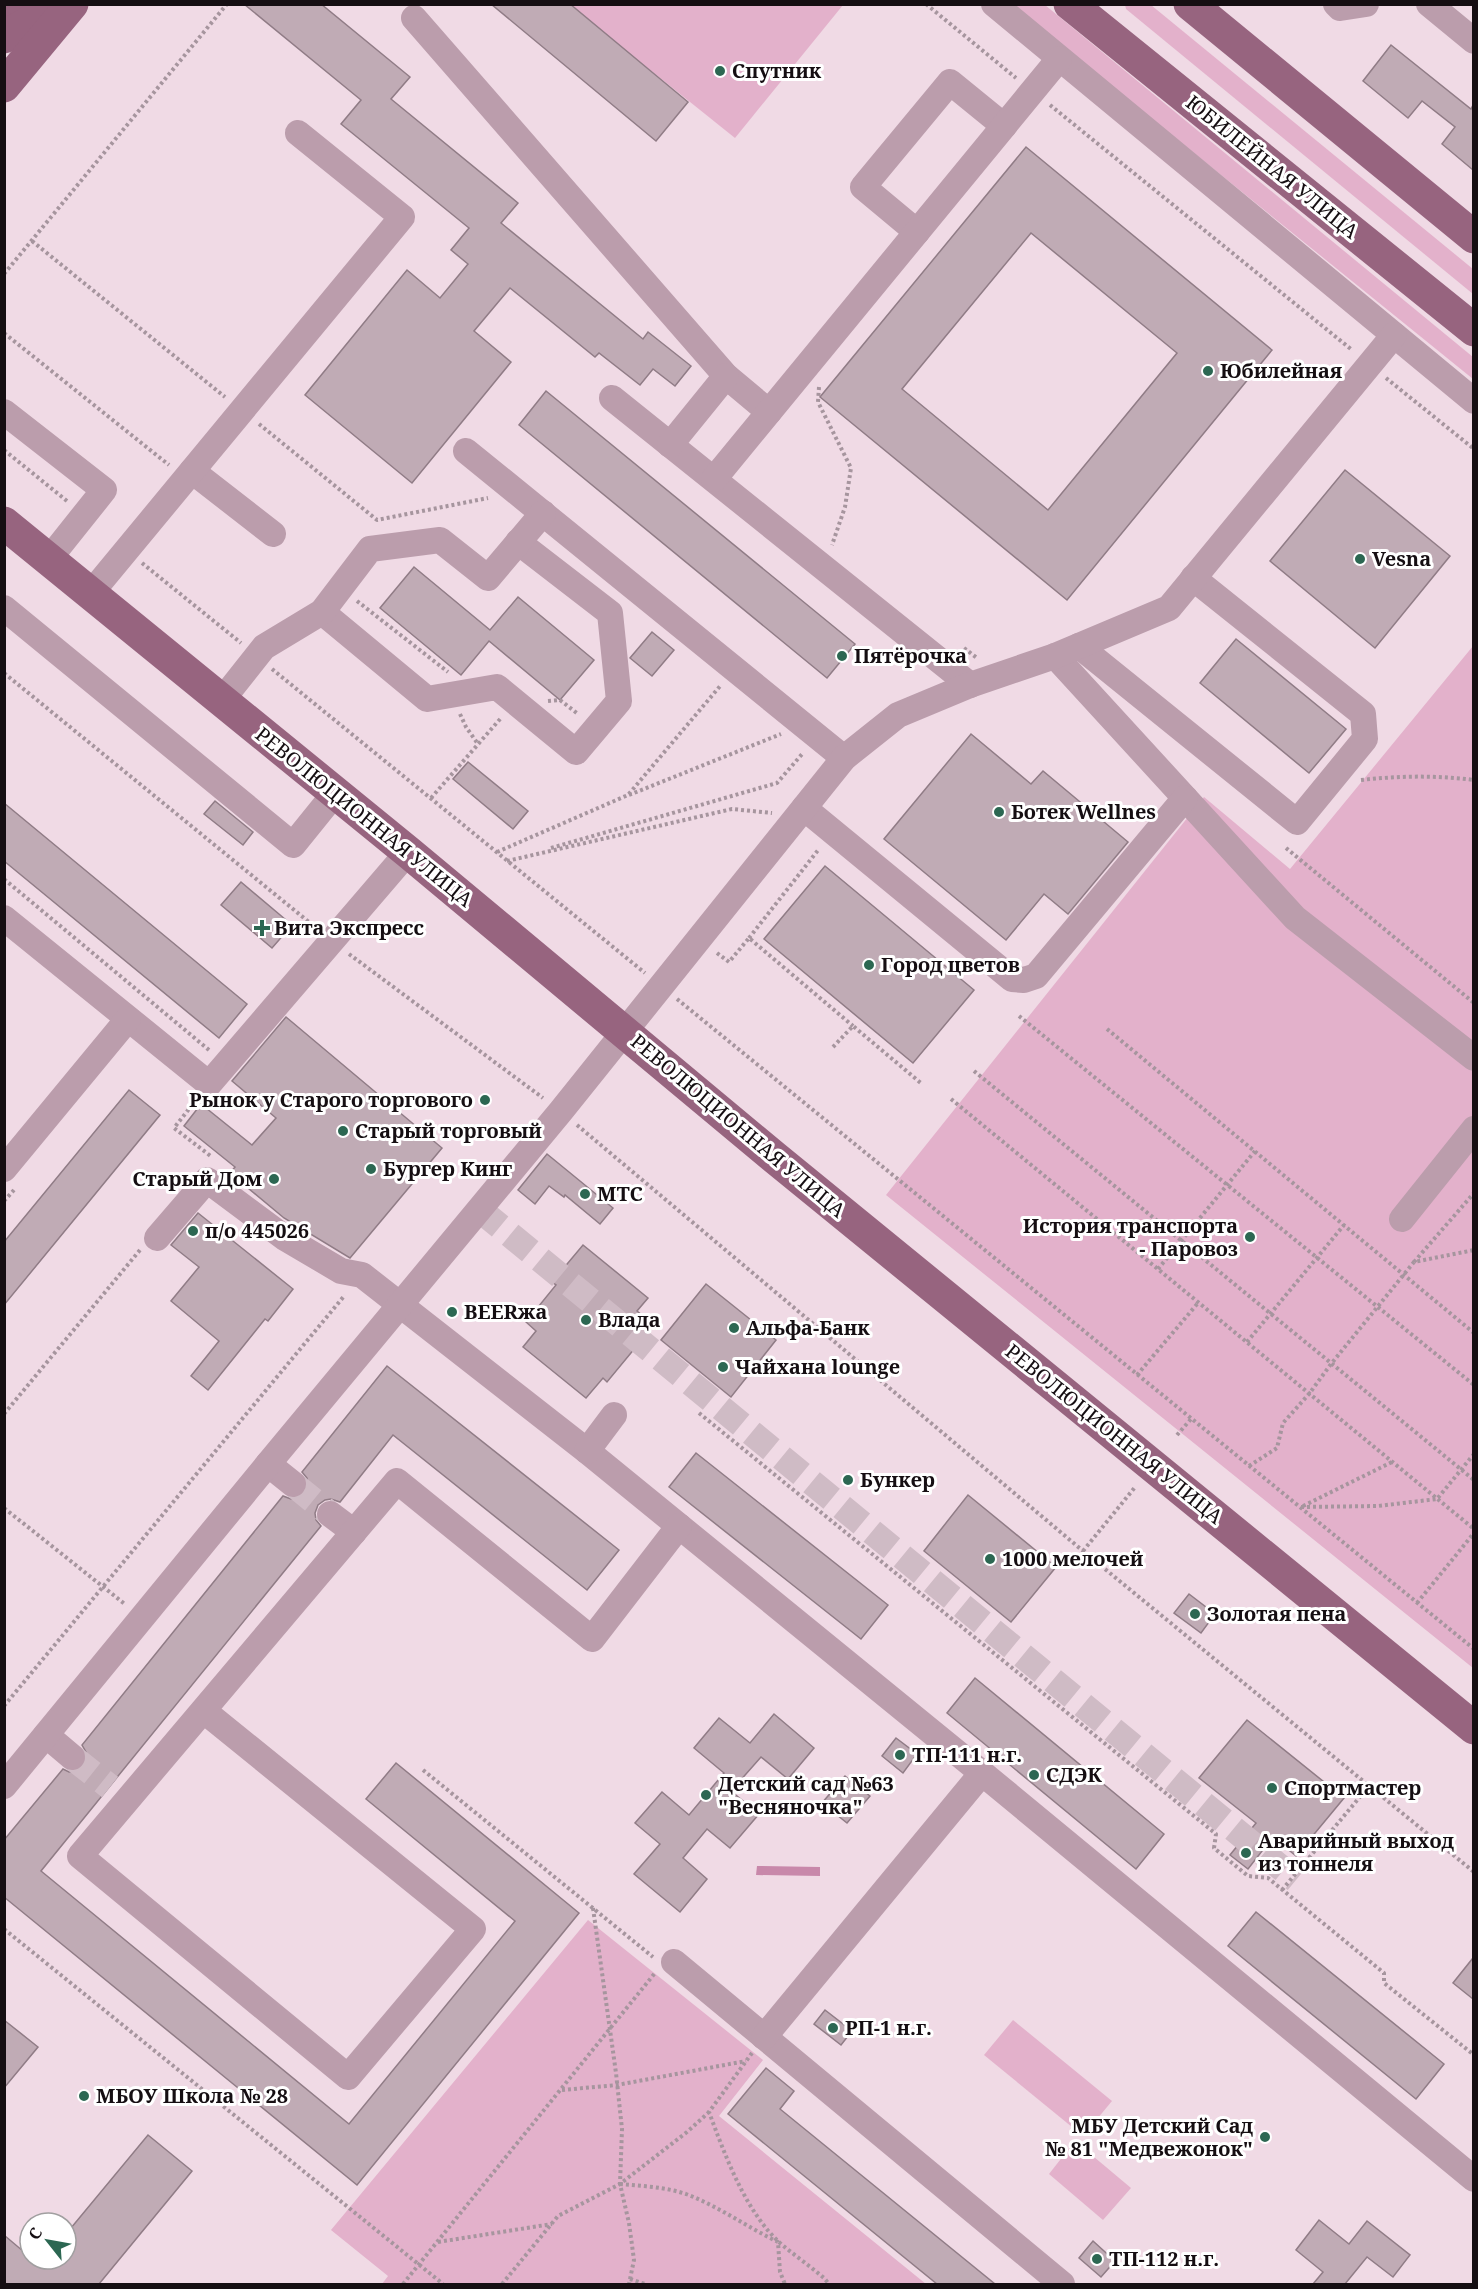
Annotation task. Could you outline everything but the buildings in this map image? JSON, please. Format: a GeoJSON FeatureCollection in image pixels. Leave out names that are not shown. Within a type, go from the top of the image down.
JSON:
{"type":"FeatureCollection","features":[{"type":"Feature","properties":{"kind":"main road"},"geometry":{"type":"LineString","coordinates":[[13,4],[60,7]]}},
{"type":"Feature","properties":{"kind":"main road"},"geometry":{"type":"LineString","coordinates":[[1190,4],[1473,237]]}},
{"type":"Feature","properties":{"kind":"main road"},"geometry":{"type":"LineString","coordinates":[[4,37],[60,7]]}},
{"type":"Feature","properties":{"kind":"main road"},"geometry":{"type":"LineString","coordinates":[[4,86],[60,7]]}},
{"type":"Feature","properties":{"kind":"main road","name":"ЮБИЛЕЙНАЯ УЛИЦА"},"geometry":{"type":"LineString","coordinates":[[1085,9],[1473,330]]}},
{"type":"Feature","properties":{"kind":"main road","name":"РЕВОЛЮЦИОННАЯ УЛИЦА"},"geometry":{"type":"LineString","coordinates":[[4,523],[408,852],[624,1032],[1473,1728]]}},
{"type":"Feature","properties":{"kind":"street"},"geometry":{"type":"LineString","coordinates":[[994,4],[1473,401]]}},
{"type":"Feature","properties":{"kind":"street"},"geometry":{"type":"LineString","coordinates":[[1336,4],[1341,8],[1366,4]]}},
{"type":"Feature","properties":{"kind":"street"},"geometry":{"type":"LineString","coordinates":[[1429,4],[1473,40]]}},
{"type":"Feature","properties":{"kind":"street"},"geometry":{"type":"LineString","coordinates":[[414,18],[726,376],[769,412]]}},
{"type":"Feature","properties":{"kind":"street"},"geometry":{"type":"LineString","coordinates":[[714,479],[1059,59]]}},
{"type":"Feature","properties":{"kind":"street"},"geometry":{"type":"LineString","coordinates":[[917,232],[863,187],[950,82],[1004,126]]}},
{"type":"Feature","properties":{"kind":"street"},"geometry":{"type":"LineString","coordinates":[[91,593],[402,217],[298,133]]}},
{"type":"Feature","properties":{"kind":"street"},"geometry":{"type":"LineString","coordinates":[[4,1786],[561,1112],[844,758],[898,715],[970,685],[1055,656],[1168,608],[1394,335]]}},
{"type":"Feature","properties":{"kind":"street"},"geometry":{"type":"LineString","coordinates":[[670,445],[726,376]]}},
{"type":"Feature","properties":{"kind":"street"},"geometry":{"type":"LineString","coordinates":[[612,398],[970,685]]}},
{"type":"Feature","properties":{"kind":"street"},"geometry":{"type":"LineString","coordinates":[[4,412],[104,489],[49,559]]}},
{"type":"Feature","properties":{"kind":"street"},"geometry":{"type":"LineString","coordinates":[[466,451],[844,758]]}},
{"type":"Feature","properties":{"kind":"street"},"geometry":{"type":"LineString","coordinates":[[189,475],[273,534]]}},
{"type":"Feature","properties":{"kind":"street"},"geometry":{"type":"LineString","coordinates":[[222,700],[264,647],[321,612],[370,549],[440,540],[488,578],[543,513]]}},
{"type":"Feature","properties":{"kind":"street"},"geometry":{"type":"LineString","coordinates":[[321,612],[427,699],[497,687],[576,752],[619,700],[610,613],[518,542]]}},
{"type":"Feature","properties":{"kind":"street"},"geometry":{"type":"LineString","coordinates":[[1079,646],[1297,822],[1365,739],[1363,714],[1193,578]]}},
{"type":"Feature","properties":{"kind":"street"},"geometry":{"type":"LineString","coordinates":[[4,608],[293,844],[335,793]]}},
{"type":"Feature","properties":{"kind":"street"},"geometry":{"type":"LineString","coordinates":[[1055,656],[1295,918],[1473,1058]]}},
{"type":"Feature","properties":{"kind":"street"},"geometry":{"type":"LineString","coordinates":[[801,812],[1012,979],[1024,980],[1036,976],[1185,798]]}},
{"type":"Feature","properties":{"kind":"street"},"geometry":{"type":"LineString","coordinates":[[4,918],[209,1084],[408,852]]}},
{"type":"Feature","properties":{"kind":"street"},"geometry":{"type":"LineString","coordinates":[[4,1169],[128,1019]]}},
{"type":"Feature","properties":{"kind":"street"},"geometry":{"type":"LineString","coordinates":[[1402,1219],[1473,1129]]}},
{"type":"Feature","properties":{"kind":"street"},"geometry":{"type":"LineString","coordinates":[[149,1243],[207,1180],[285,1238],[341,1271],[362,1275],[587,1451],[982,1773],[1149,1898],[1473,2179]]}},
{"type":"Feature","properties":{"kind":"street"},"geometry":{"type":"LineString","coordinates":[[587,1451],[614,1415]]}},
{"type":"Feature","properties":{"kind":"street"},"geometry":{"type":"LineString","coordinates":[[268,1464],[293,1484]]}},
{"type":"Feature","properties":{"kind":"street"},"geometry":{"type":"LineString","coordinates":[[204,1711],[472,1929],[348,2077],[80,1856],[118,1794],[204,1711],[397,1481],[592,1639],[679,1526]]}},
{"type":"Feature","properties":{"kind":"street"},"geometry":{"type":"LineString","coordinates":[[330,1514],[354,1532]]}},
{"type":"Feature","properties":{"kind":"street"},"geometry":{"type":"LineString","coordinates":[[46,1735],[72,1757]]}},
{"type":"Feature","properties":{"kind":"street"},"geometry":{"type":"LineString","coordinates":[[764,2037],[982,1773]]}},
{"type":"Feature","properties":{"kind":"street"},"geometry":{"type":"LineString","coordinates":[[663,1961],[764,2037],[1062,2284]]}},
{"type":"Feature","properties":{"kind":"path"},"geometry":{"type":"LineString","coordinates":[[4,274],[227,4]]}},
{"type":"Feature","properties":{"kind":"path"},"geometry":{"type":"LineString","coordinates":[[926,4],[1473,449]]}},
{"type":"Feature","properties":{"kind":"path"},"geometry":{"type":"LineString","coordinates":[[32,241],[377,520],[518,493]]}},
{"type":"Feature","properties":{"kind":"path"},"geometry":{"type":"LineString","coordinates":[[4,333],[189,475]]}},
{"type":"Feature","properties":{"kind":"path"},"geometry":{"type":"LineString","coordinates":[[820,383],[818,402],[851,468],[845,507],[832,544]]}},
{"type":"Feature","properties":{"kind":"path"},"geometry":{"type":"LineString","coordinates":[[4,450],[84,515]]}},
{"type":"Feature","properties":{"kind":"path"},"geometry":{"type":"LineString","coordinates":[[823,537],[841,551]]}},
{"type":"Feature","properties":{"kind":"path"},"geometry":{"type":"LineString","coordinates":[[127,550],[1473,1649]]}},
{"type":"Feature","properties":{"kind":"path"},"geometry":{"type":"LineString","coordinates":[[340,588],[449,674]]}},
{"type":"Feature","properties":{"kind":"path"},"geometry":{"type":"LineString","coordinates":[[955,641],[983,663]]}},
{"type":"Feature","properties":{"kind":"path"},"geometry":{"type":"LineString","coordinates":[[628,795],[735,669]]}},
{"type":"Feature","properties":{"kind":"path"},"geometry":{"type":"LineString","coordinates":[[4,673],[331,941],[561,1112],[1083,1551],[1473,1872]]}},
{"type":"Feature","properties":{"kind":"path"},"geometry":{"type":"LineString","coordinates":[[431,798],[525,690],[544,701],[560,700],[578,714]]}},
{"type":"Feature","properties":{"kind":"path"},"geometry":{"type":"LineString","coordinates":[[497,852],[628,795],[811,731]]}},
{"type":"Feature","properties":{"kind":"path"},"geometry":{"type":"LineString","coordinates":[[507,861],[777,783],[811,731]]}},
{"type":"Feature","properties":{"kind":"path"},"geometry":{"type":"LineString","coordinates":[[1330,782],[1390,776],[1473,780]]}},
{"type":"Feature","properties":{"kind":"path"},"geometry":{"type":"LineString","coordinates":[[507,861],[732,809],[801,812]]}},
{"type":"Feature","properties":{"kind":"path"},"geometry":{"type":"LineString","coordinates":[[729,962],[820,847]]}},
{"type":"Feature","properties":{"kind":"path"},"geometry":{"type":"LineString","coordinates":[[1286,848],[1473,1003]]}},
{"type":"Feature","properties":{"kind":"path"},"geometry":{"type":"LineString","coordinates":[[4,879],[226,1064]]}},
{"type":"Feature","properties":{"kind":"path"},"geometry":{"type":"LineString","coordinates":[[748,938],[922,1084]]}},
{"type":"Feature","properties":{"kind":"path"},"geometry":{"type":"LineString","coordinates":[[1019,1016],[1473,1385]]}},
{"type":"Feature","properties":{"kind":"path"},"geometry":{"type":"LineString","coordinates":[[833,1047],[853,1026]]}},
{"type":"Feature","properties":{"kind":"path"},"geometry":{"type":"LineString","coordinates":[[1107,1029],[1473,1333]]}},
{"type":"Feature","properties":{"kind":"path"},"geometry":{"type":"LineString","coordinates":[[974,1071],[1473,1480]]}},
{"type":"Feature","properties":{"kind":"path"},"geometry":{"type":"LineString","coordinates":[[209,1084],[174,1128],[215,1160]]}},
{"type":"Feature","properties":{"kind":"path"},"geometry":{"type":"LineString","coordinates":[[951,1099],[1473,1531],[1418,1604]]}},
{"type":"Feature","properties":{"kind":"path"},"geometry":{"type":"LineString","coordinates":[[1157,1269],[1255,1151]]}},
{"type":"Feature","properties":{"kind":"path"},"geometry":{"type":"LineString","coordinates":[[1248,1466],[1277,1448],[1283,1423],[1473,1193]]}},
{"type":"Feature","properties":{"kind":"path"},"geometry":{"type":"LineString","coordinates":[[1247,1342],[1344,1225]]}},
{"type":"Feature","properties":{"kind":"path"},"geometry":{"type":"LineString","coordinates":[[4,1414],[149,1243]]}},
{"type":"Feature","properties":{"kind":"path"},"geometry":{"type":"LineString","coordinates":[[1414,1262],[1473,1250]]}},
{"type":"Feature","properties":{"kind":"path"},"geometry":{"type":"LineString","coordinates":[[4,1706],[362,1275]]}},
{"type":"Feature","properties":{"kind":"path"},"geometry":{"type":"LineString","coordinates":[[1137,1375],[1198,1303]]}},
{"type":"Feature","properties":{"kind":"path"},"geometry":{"type":"LineString","coordinates":[[699,1413],[1216,1834],[1214,1848],[1248,1876],[1268,1878],[1384,1973],[1384,1983],[1473,2055]]}},
{"type":"Feature","properties":{"kind":"path"},"geometry":{"type":"LineString","coordinates":[[1177,1435],[1191,1419]]}},
{"type":"Feature","properties":{"kind":"path"},"geometry":{"type":"LineString","coordinates":[[1300,1507],[1378,1506],[1437,1499],[1473,1454]]}},
{"type":"Feature","properties":{"kind":"path"},"geometry":{"type":"LineString","coordinates":[[1300,1507],[1392,1462]]}},
{"type":"Feature","properties":{"kind":"path"},"geometry":{"type":"LineString","coordinates":[[1083,1551],[1141,1481]]}},
{"type":"Feature","properties":{"kind":"path"},"geometry":{"type":"LineString","coordinates":[[4,1508],[142,1618]]}},
{"type":"Feature","properties":{"kind":"path"},"geometry":{"type":"LineString","coordinates":[[403,2284],[663,1961],[593,1908],[423,1770]]}},
{"type":"Feature","properties":{"kind":"path"},"geometry":{"type":"LineString","coordinates":[[1282,1890],[1369,1786]]}},
{"type":"Feature","properties":{"kind":"path"},"geometry":{"type":"LineString","coordinates":[[593,1908],[622,2129],[620,2184],[634,2260],[629,2284]]}},
{"type":"Feature","properties":{"kind":"path"},"geometry":{"type":"LineString","coordinates":[[4,1929],[443,2284]]}},
{"type":"Feature","properties":{"kind":"path"},"geometry":{"type":"LineString","coordinates":[[502,2284],[558,2216],[620,2184],[709,2112],[764,2037]]}},
{"type":"Feature","properties":{"kind":"path"},"geometry":{"type":"LineString","coordinates":[[561,2090],[617,2085],[746,2061]]}},
{"type":"Feature","properties":{"kind":"path"},"geometry":{"type":"LineString","coordinates":[[709,2112],[727,2162],[752,2207],[778,2242],[780,2272],[785,2284]]}},
{"type":"Feature","properties":{"kind":"path"},"geometry":{"type":"LineString","coordinates":[[620,2184],[684,2194],[718,2208],[778,2242],[831,2284]]}},
{"type":"Feature","properties":{"kind":"path"},"geometry":{"type":"LineString","coordinates":[[438,2242],[552,2224]]}},
{"type":"Feature","properties":{"kind":"path"},"geometry":{"type":"LineString","coordinates":[[630,2279],[645,2284]]}},
{"type":"Feature","properties":{"kind":"shaded area","name":"Спутник"},"geometry":{"type":"Polygon","coordinates":[[[569,5],[843,5],[735,138],[569,5]]]}},
{"type":"Feature","properties":{"kind":"shaded area"},"geometry":{"type":"Polygon","coordinates":[[[1011,5],[1045,5],[1473,357],[1473,379],[1011,5]]]}},
{"type":"Feature","properties":{"kind":"shaded area"},"geometry":{"type":"Polygon","coordinates":[[[1125,5],[1151,5],[1473,269],[1473,294],[1126,9],[1125,5]]]}},
{"type":"Feature","properties":{"kind":"shaded area"},"geometry":{"type":"Polygon","coordinates":[[[1473,646],[1473,1668],[886,1195],[1204,797],[1290,869],[1473,646]]]}},
{"type":"Feature","properties":{"kind":"shaded area"},"geometry":{"type":"Polygon","coordinates":[[[757,1866],[820,1867],[820,1876],[756,1875],[757,1866]]]}},
{"type":"Feature","properties":{"kind":"shaded area"},"geometry":{"type":"Polygon","coordinates":[[[588,1920],[763,2060],[719,2116],[926,2284],[382,2284],[388,2276],[331,2230],[588,1920]]]}},
{"type":"Feature","properties":{"kind":"shaded area"},"geometry":{"type":"Polygon","coordinates":[[[1013,2020],[1112,2101],[1083,2136],[984,2055],[1013,2020]]]}},
{"type":"Feature","properties":{"kind":"shaded area"},"geometry":{"type":"Polygon","coordinates":[[[1075,2141],[1131,2188],[1103,2220],[1049,2174],[1075,2141]]]}},
{"type":"Feature","properties":{"kind":"tunnel"},"geometry":{"type":"LineString","coordinates":[[480,1210],[1296,1880]]}},
{"type":"Feature","properties":{"kind":"tunnel"},"geometry":{"type":"LineString","coordinates":[[293,1484],[330,1514]]}},
{"type":"Feature","properties":{"kind":"tunnel"},"geometry":{"type":"LineString","coordinates":[[72,1757],[110,1787]]}},
{"type":"Feature","properties":{"kind":"place","name":"Спутник"},"geometry":{"type":"Point","coordinates":[720,71]}},
{"type":"Feature","properties":{"kind":"place","name":"Юбилейная"},"geometry":{"type":"Point","coordinates":[1208,371]}},
{"type":"Feature","properties":{"kind":"place","name":"Vesna"},"geometry":{"type":"Point","coordinates":[1360,559]}},
{"type":"Feature","properties":{"kind":"place","name":"Пятёрочка"},"geometry":{"type":"Point","coordinates":[842,656]}},
{"type":"Feature","properties":{"kind":"place","name":"Ботек Wellnes"},"geometry":{"type":"Point","coordinates":[999,812]}},
{"type":"Feature","properties":{"kind":"place","name":"Вита Экспресс"},"geometry":{"type":"Point","coordinates":[262,928]}},
{"type":"Feature","properties":{"kind":"place","name":"Город цветов"},"geometry":{"type":"Point","coordinates":[869,965]}},
{"type":"Feature","properties":{"kind":"place","name":"Рынок у Старого торгового"},"geometry":{"type":"Point","coordinates":[485,1100]}},
{"type":"Feature","properties":{"kind":"place","name":"Старый торговый"},"geometry":{"type":"Point","coordinates":[343,1131]}},
{"type":"Feature","properties":{"kind":"place","name":"Бургер Кинг"},"geometry":{"type":"Point","coordinates":[371,1169]}},
{"type":"Feature","properties":{"kind":"place","name":"Старый Дом"},"geometry":{"type":"Point","coordinates":[274,1179]}},
{"type":"Feature","properties":{"kind":"place","name":"МТС"},"geometry":{"type":"Point","coordinates":[585,1194]}},
{"type":"Feature","properties":{"kind":"place","name":"п/о 445026"},"geometry":{"type":"Point","coordinates":[193,1231]}},
{"type":"Feature","properties":{"kind":"place","name":"История транспорта - Паровоз"},"geometry":{"type":"Point","coordinates":[1250,1237]}},
{"type":"Feature","properties":{"kind":"place","name":"BEERжа"},"geometry":{"type":"Point","coordinates":[452,1312]}},
{"type":"Feature","properties":{"kind":"place","name":"Влада"},"geometry":{"type":"Point","coordinates":[586,1320]}},
{"type":"Feature","properties":{"kind":"place","name":"Альфа-Банк"},"geometry":{"type":"Point","coordinates":[734,1328]}},
{"type":"Feature","properties":{"kind":"place","name":"Чайхана lounge"},"geometry":{"type":"Point","coordinates":[723,1367]}},
{"type":"Feature","properties":{"kind":"place","name":"Бункер"},"geometry":{"type":"Point","coordinates":[848,1480]}},
{"type":"Feature","properties":{"kind":"place","name":"1000 мелочей"},"geometry":{"type":"Point","coordinates":[990,1559]}},
{"type":"Feature","properties":{"kind":"place","name":"Золотая пена"},"geometry":{"type":"Point","coordinates":[1195,1614]}},
{"type":"Feature","properties":{"kind":"place","name":"ТП-111 н.г."},"geometry":{"type":"Point","coordinates":[900,1755]}},
{"type":"Feature","properties":{"kind":"place","name":"СДЭК"},"geometry":{"type":"Point","coordinates":[1034,1775]}},
{"type":"Feature","properties":{"kind":"place","name":"Спортмастер"},"geometry":{"type":"Point","coordinates":[1272,1788]}},
{"type":"Feature","properties":{"kind":"place","name":"Детский сад №63 \"Весняночка\""},"geometry":{"type":"Point","coordinates":[706,1795]}},
{"type":"Feature","properties":{"kind":"place","name":"Аварийный выход из тоннеля"},"geometry":{"type":"Point","coordinates":[1246,1853]}},
{"type":"Feature","properties":{"kind":"place","name":"РП-1 н.г."},"geometry":{"type":"Point","coordinates":[833,2028]}},
{"type":"Feature","properties":{"kind":"place","name":"МБОУ Школа № 28"},"geometry":{"type":"Point","coordinates":[84,2096]}},
{"type":"Feature","properties":{"kind":"place","name":"МБУ Детский Сад № 81 \"Медвежонок\""},"geometry":{"type":"Point","coordinates":[1265,2137]}},
{"type":"Feature","properties":{"kind":"place","name":"ТП-112 н.г."},"geometry":{"type":"Point","coordinates":[1097,2259]}}]}
